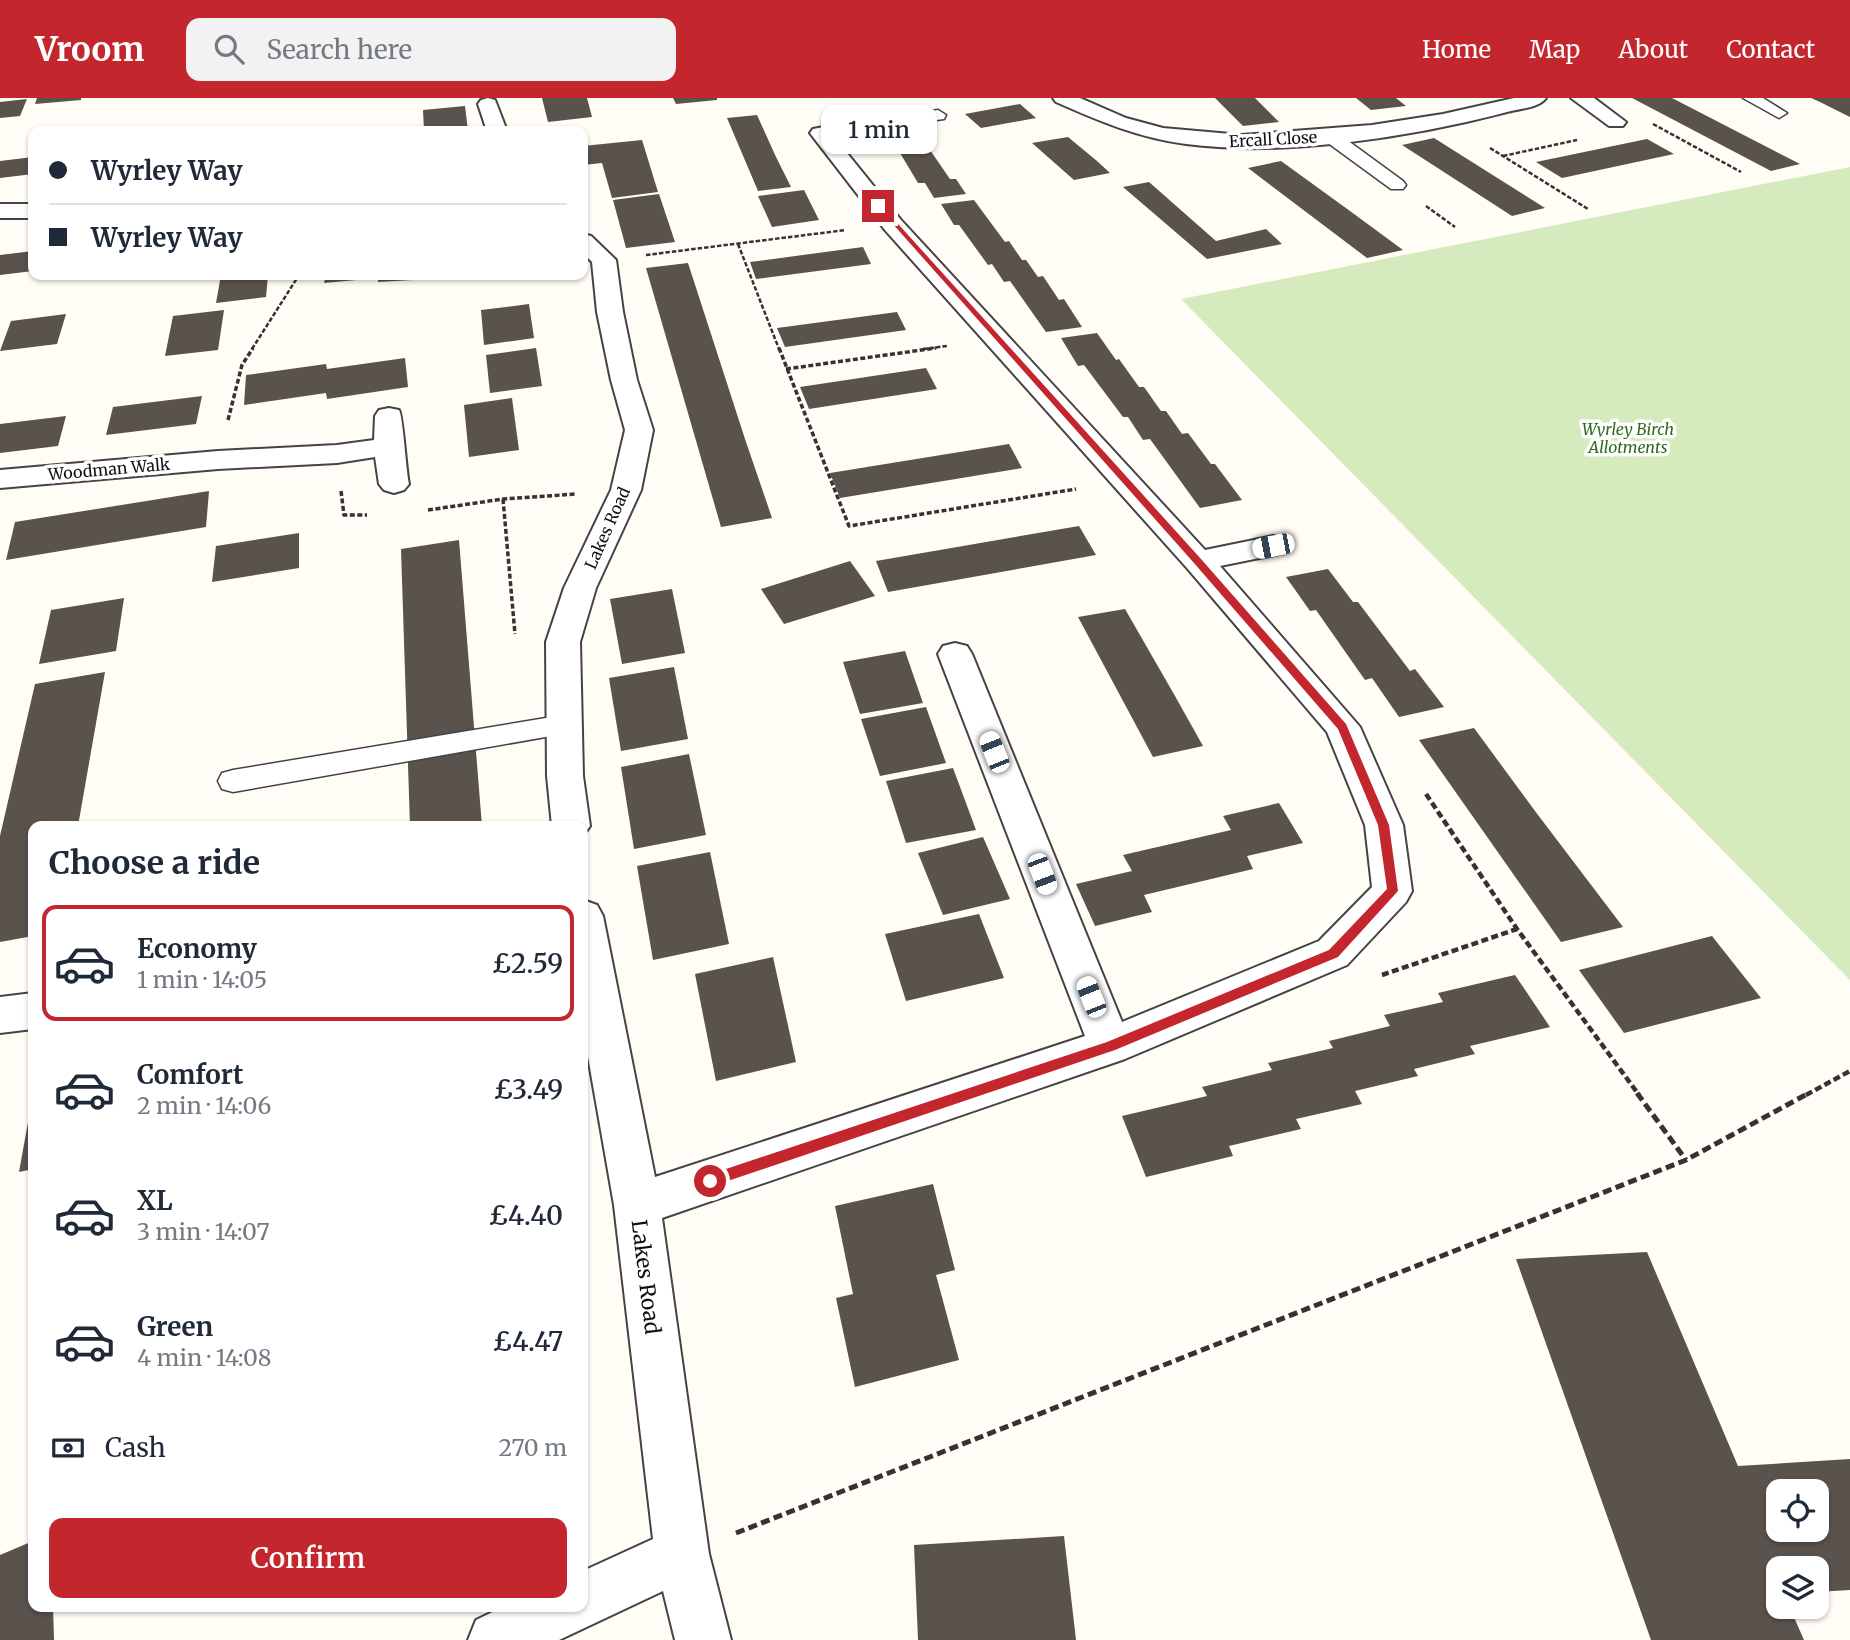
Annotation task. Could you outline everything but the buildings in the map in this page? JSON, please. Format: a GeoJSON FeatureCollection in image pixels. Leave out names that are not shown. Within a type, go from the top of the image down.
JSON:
{"type":"FeatureCollection","features":[{"type":"Feature","properties":{"kind":"street","name":"Ercall Close"},"geometry":{"type":"LineString","coordinates":[[1063,98],[1136,129],[1231,142],[1329,136],[1445,120],[1488,113],[1536,98]]}},
{"type":"Feature","properties":{"kind":"street"},"geometry":{"type":"LineString","coordinates":[[1468,98],[1488,113]]}},
{"type":"Feature","properties":{"kind":"street"},"geometry":{"type":"LineString","coordinates":[[1581,98],[1609,117]]}},
{"type":"Feature","properties":{"kind":"street"},"geometry":{"type":"LineString","coordinates":[[488,104],[495,126]]}},
{"type":"Feature","properties":{"kind":"street"},"geometry":{"type":"LineString","coordinates":[[637,1205],[1110,1046],[1334,953],[1392,891],[1384,825],[1342,727],[1198,561],[893,225],[820,133],[870,124]]}},
{"type":"Feature","properties":{"kind":"street"},"geometry":{"type":"LineString","coordinates":[[0,211],[28,211]]}},
{"type":"Feature","properties":{"kind":"street","name":"Lakes Road"},"geometry":{"type":"LineString","coordinates":[[570,821],[565,776],[563,642],[580,588],[626,491],[639,430],[593,251]]}},
{"type":"Feature","properties":{"kind":"street"},"geometry":{"type":"LineString","coordinates":[[389,416],[388,446],[394,484]]}},
{"type":"Feature","properties":{"kind":"street","name":"Woodman Walk"},"geometry":{"type":"LineString","coordinates":[[0,479],[218,460],[337,454],[388,446]]}},
{"type":"Feature","properties":{"kind":"street"},"geometry":{"type":"LineString","coordinates":[[1198,561],[1273,546]]}},
{"type":"Feature","properties":{"kind":"street"},"geometry":{"type":"LineString","coordinates":[[955,654],[1110,1046]]}},
{"type":"Feature","properties":{"kind":"street","name":"Lakes Road"},"geometry":{"type":"LineString","coordinates":[[588,956],[637,1205],[682,1554],[703,1640]]}},
{"type":"Feature","properties":{"kind":"street"},"geometry":{"type":"LineString","coordinates":[[0,1015],[28,1012]]}},
{"type":"Feature","properties":{"kind":"street"},"geometry":{"type":"LineString","coordinates":[[588,1598],[682,1554]]}},
{"type":"Feature","properties":{"kind":"street"},"geometry":{"type":"LineString","coordinates":[[496,1640],[556,1612]]}},
{"type":"Feature","properties":{"kind":"lane"},"geometry":{"type":"LineString","coordinates":[[1751,98],[1779,113]]}},
{"type":"Feature","properties":{"kind":"lane"},"geometry":{"type":"LineString","coordinates":[[870,124],[938,115]]}},
{"type":"Feature","properties":{"kind":"lane"},"geometry":{"type":"LineString","coordinates":[[1329,136],[1396,185]]}},
{"type":"Feature","properties":{"kind":"lane"},"geometry":{"type":"LineString","coordinates":[[233,780],[564,725]]}},
{"type":"Feature","properties":{"kind":"path"},"geometry":{"type":"LineString","coordinates":[[1503,156],[1607,134],[1595,127],[1609,117],[1639,117],[1741,172]]}},
{"type":"Feature","properties":{"kind":"path"},"geometry":{"type":"LineString","coordinates":[[1445,120],[1588,209]]}},
{"type":"Feature","properties":{"kind":"path"},"geometry":{"type":"LineString","coordinates":[[593,251],[738,244],[893,225]]}},
{"type":"Feature","properties":{"kind":"path"},"geometry":{"type":"LineString","coordinates":[[738,244],[849,526],[1125,481]]}},
{"type":"Feature","properties":{"kind":"path"},"geometry":{"type":"LineString","coordinates":[[218,460],[242,365],[296,280]]}},
{"type":"Feature","properties":{"kind":"path"},"geometry":{"type":"LineString","coordinates":[[786,369],[996,338]]}},
{"type":"Feature","properties":{"kind":"path"},"geometry":{"type":"LineString","coordinates":[[337,454],[344,515],[371,514]]}},
{"type":"Feature","properties":{"kind":"path"},"geometry":{"type":"LineString","coordinates":[[424,511],[502,499],[626,491]]}},
{"type":"Feature","properties":{"kind":"path"},"geometry":{"type":"LineString","coordinates":[[502,499],[516,647],[563,642]]}},
{"type":"Feature","properties":{"kind":"path"},"geometry":{"type":"LineString","coordinates":[[1422,788],[1517,929],[1686,1160]]}},
{"type":"Feature","properties":{"kind":"path"},"geometry":{"type":"LineString","coordinates":[[1334,953],[1367,980],[1517,929]]}},
{"type":"Feature","properties":{"kind":"path"},"geometry":{"type":"LineString","coordinates":[[682,1554],[1686,1160],[1850,1071]]}},
{"type":"Feature","properties":{"kind":"green space","name":"Wyrley Birch Allotments"},"geometry":{"type":"Polygon","coordinates":[[[1850,167],[1850,980],[1181,299],[1850,167]]]}},
{"type":"Feature","properties":{"kind":"route"},"geometry":{"type":"LineString","coordinates":[[710,1181],[1110,1046],[1334,953],[1392,891],[1384,825],[1342,727],[1198,561],[878,206]]}}]}
